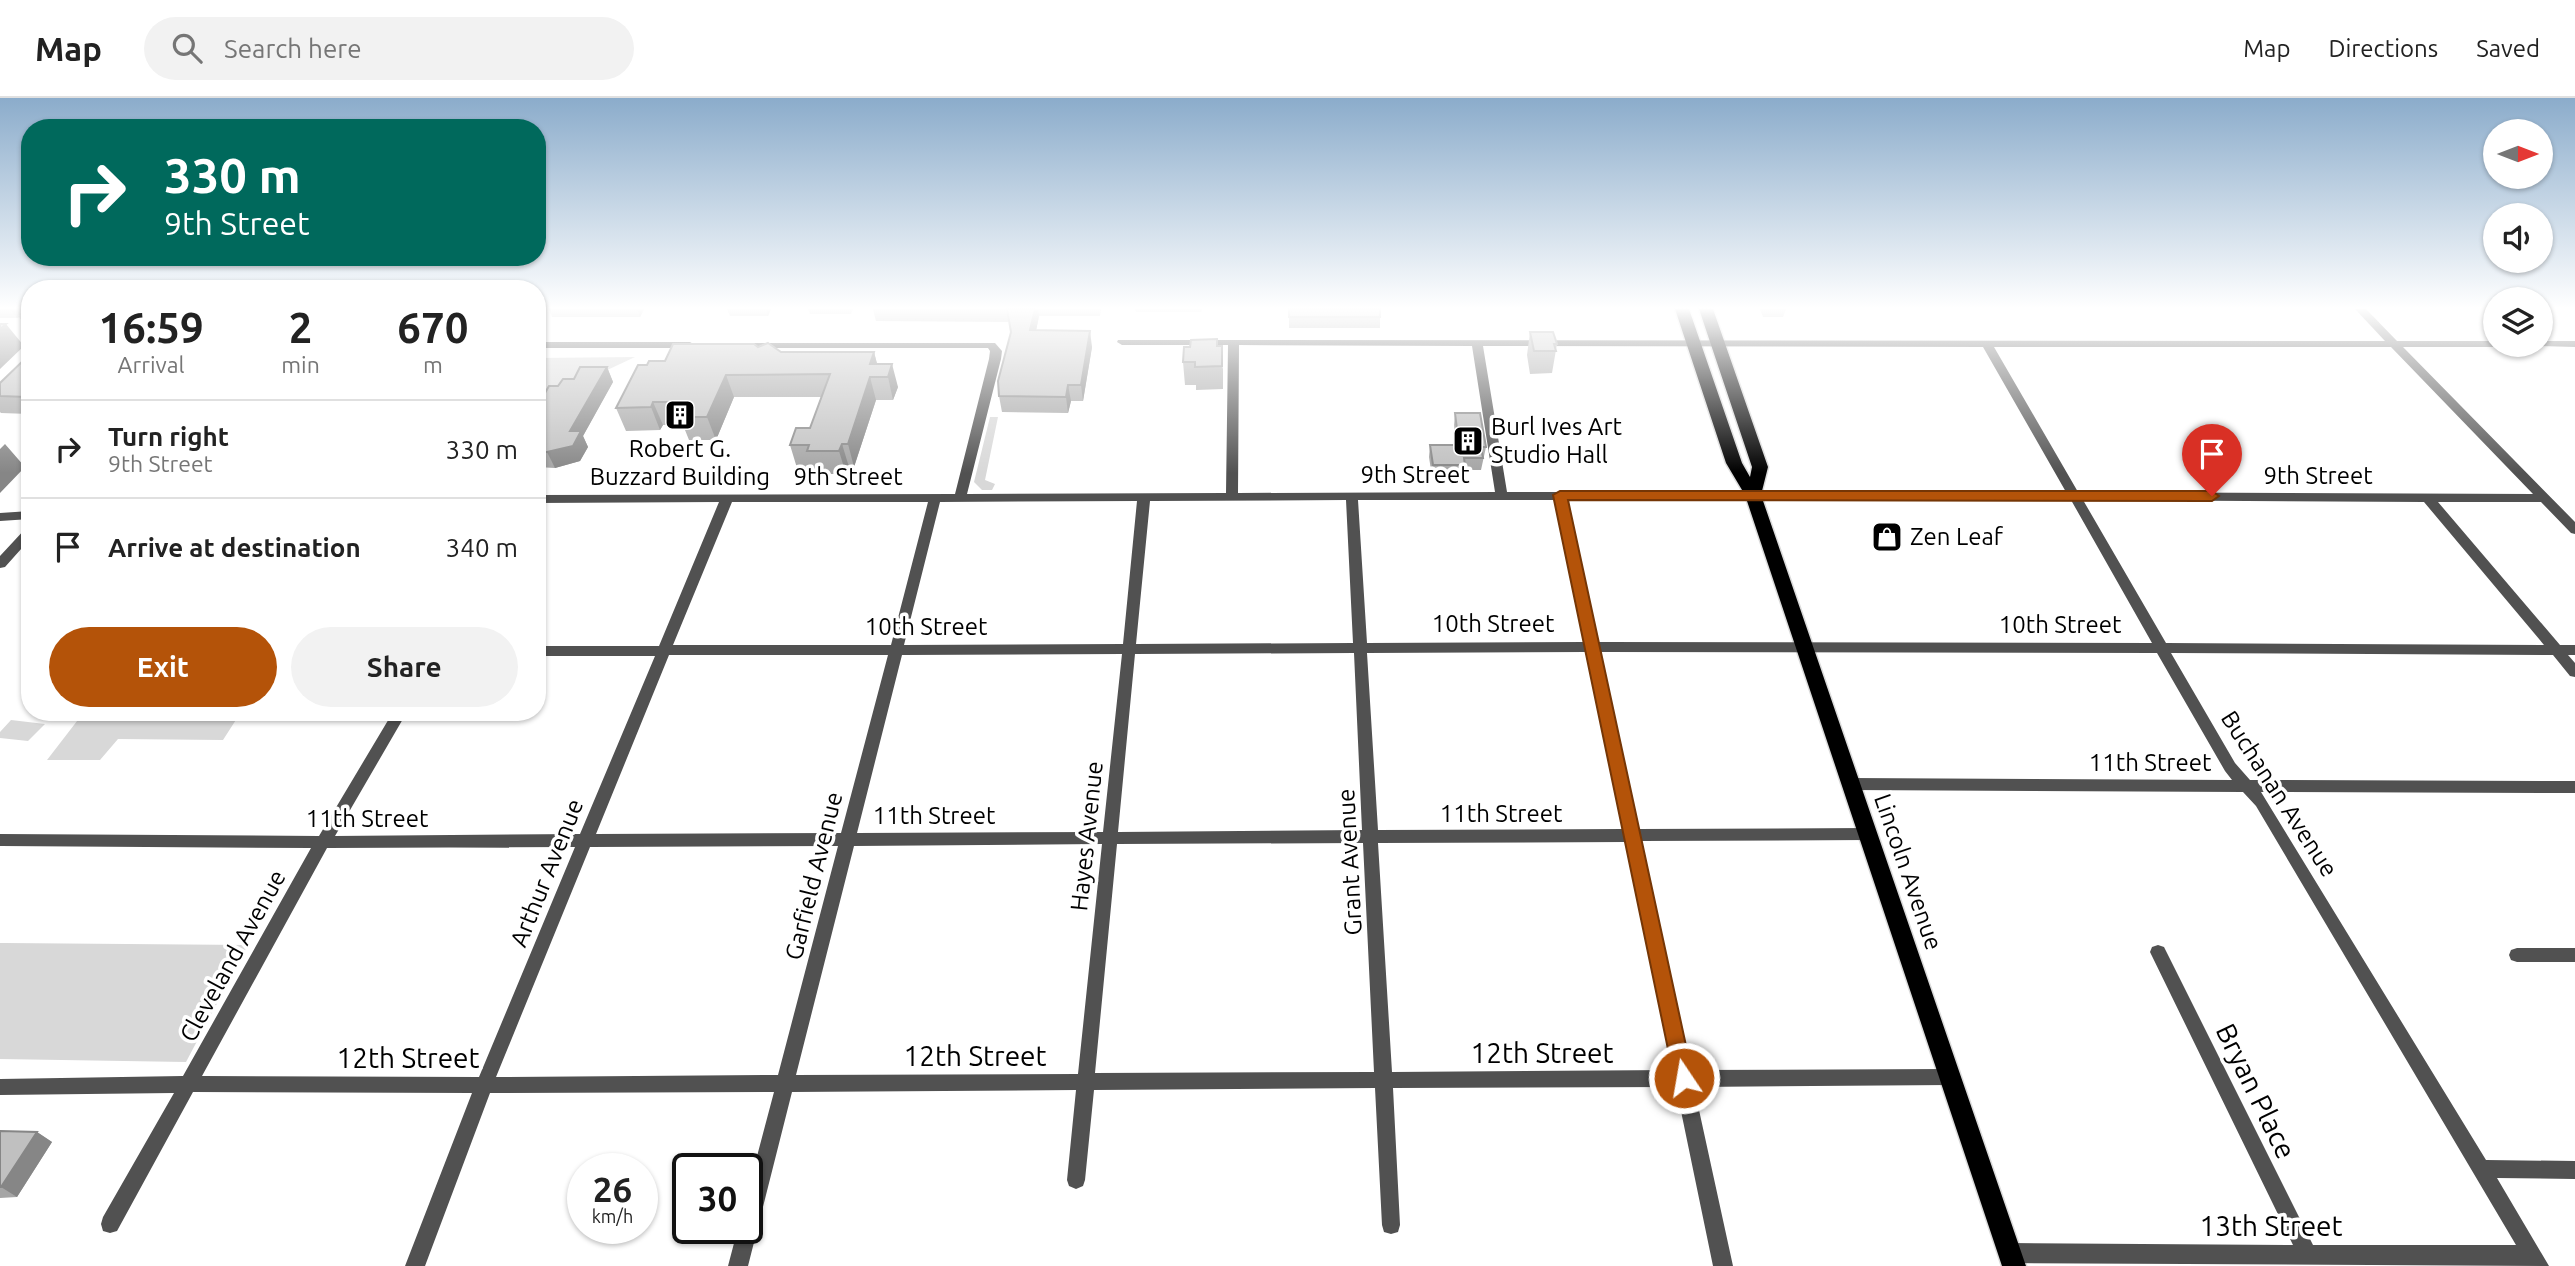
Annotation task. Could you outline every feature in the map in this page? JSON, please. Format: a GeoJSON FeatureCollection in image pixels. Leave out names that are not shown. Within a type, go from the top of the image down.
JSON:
{"type":"FeatureCollection","features":[{"type":"Feature","properties":{"kind":"main road","name":"Lincoln Avenue"},"geometry":{"type":"LineString","coordinates":[[1700,364],[1734,463],[1753,495],[2012,1259]]}},
{"type":"Feature","properties":{"kind":"main road","name":"Lincoln Avenue"},"geometry":{"type":"LineString","coordinates":[[1725,364],[1760,467],[1753,495]]}},
{"type":"Feature","properties":{"kind":"street"},"geometry":{"type":"LineString","coordinates":[[960,498],[994,364]]}},
{"type":"Feature","properties":{"kind":"street"},"geometry":{"type":"LineString","coordinates":[[1232,497],[1234,364]]}},
{"type":"Feature","properties":{"kind":"street"},"geometry":{"type":"LineString","coordinates":[[1480,364],[1502,496]]}},
{"type":"Feature","properties":{"kind":"street","name":"Buchanan Avenue"},"geometry":{"type":"LineString","coordinates":[[1998,364],[2230,766],[2248,785],[2268,814],[2536,1260]]}},
{"type":"Feature","properties":{"kind":"street"},"geometry":{"type":"LineString","coordinates":[[2413,364],[2575,530]]}},
{"type":"Feature","properties":{"kind":"street"},"geometry":{"type":"LineString","coordinates":[[1560,495],[1723,1266]]}},
{"type":"Feature","properties":{"kind":"street","name":"9th Street"},"geometry":{"type":"LineString","coordinates":[[546,499],[1560,495],[2544,498]]}},
{"type":"Feature","properties":{"kind":"street","name":"Grant Avenue"},"geometry":{"type":"LineString","coordinates":[[1352,496],[1391,1225]]}},
{"type":"Feature","properties":{"kind":"street","name":"Hayes Avenue"},"geometry":{"type":"LineString","coordinates":[[1076,1180],[1143,497]]}},
{"type":"Feature","properties":{"kind":"street","name":"Garfield Avenue"},"geometry":{"type":"LineString","coordinates":[[738,1266],[935,498]]}},
{"type":"Feature","properties":{"kind":"street"},"geometry":{"type":"LineString","coordinates":[[2428,498],[2575,672]]}},
{"type":"Feature","properties":{"kind":"street","name":"Arthur Avenue"},"geometry":{"type":"LineString","coordinates":[[415,1266],[484,1085],[727,499]]}},
{"type":"Feature","properties":{"kind":"street"},"geometry":{"type":"LineString","coordinates":[[0,517],[21,515]]}},
{"type":"Feature","properties":{"kind":"street"},"geometry":{"type":"LineString","coordinates":[[0,564],[21,541]]}},
{"type":"Feature","properties":{"kind":"street","name":"10th Street"},"geometry":{"type":"LineString","coordinates":[[546,651],[1804,646],[2575,650]]}},
{"type":"Feature","properties":{"kind":"street","name":"Cleveland Avenue"},"geometry":{"type":"LineString","coordinates":[[110,1224],[323,842],[395,721]]}},
{"type":"Feature","properties":{"kind":"street","name":"11th Street"},"geometry":{"type":"LineString","coordinates":[[1851,784],[2575,787]]}},
{"type":"Feature","properties":{"kind":"street","name":"11th Street"},"geometry":{"type":"LineString","coordinates":[[0,840],[323,842],[1868,834]]}},
{"type":"Feature","properties":{"kind":"street","name":"Bryan Place"},"geometry":{"type":"LineString","coordinates":[[2158,952],[2308,1254]]}},
{"type":"Feature","properties":{"kind":"street"},"geometry":{"type":"LineString","coordinates":[[2517,955],[2575,955]]}},
{"type":"Feature","properties":{"kind":"street","name":"12th Street"},"geometry":{"type":"LineString","coordinates":[[0,1087],[1950,1077]]}},
{"type":"Feature","properties":{"kind":"street"},"geometry":{"type":"LineString","coordinates":[[2482,1169],[2575,1170]]}},
{"type":"Feature","properties":{"kind":"street","name":"13th Street"},"geometry":{"type":"LineString","coordinates":[[2012,1259],[2308,1254],[2536,1260]]}},
{"type":"Feature","properties":{"kind":"shaded area"},"geometry":{"type":"Polygon","coordinates":[[[546,364],[621,364],[554,395],[546,395],[546,364]]]}},
{"type":"Feature","properties":{"kind":"shaded area"},"geometry":{"type":"Polygon","coordinates":[[[990,417],[998,417],[985,480],[995,484],[992,490],[982,490],[974,482],[990,417]]]}},
{"type":"Feature","properties":{"kind":"shaded area"},"geometry":{"type":"Polygon","coordinates":[[[11,720],[45,724],[28,741],[0,738],[0,732],[11,720]]]}},
{"type":"Feature","properties":{"kind":"shaded area"},"geometry":{"type":"Polygon","coordinates":[[[77,721],[235,721],[223,740],[118,739],[100,760],[47,760],[77,721]]]}},
{"type":"Feature","properties":{"kind":"shaded area"},"geometry":{"type":"Polygon","coordinates":[[[0,943],[248,945],[186,1062],[0,1059],[0,943]]]}},
{"type":"Feature","properties":{"kind":"building"},"geometry":{"type":"Polygon","coordinates":[[[21,364],[21,397],[0,396],[0,383],[21,364]]]}},
{"type":"Feature","properties":{"kind":"building"},"geometry":{"type":"Polygon","coordinates":[[[892,364],[888,377],[870,377],[848,444],[842,444],[839,451],[807,451],[809,445],[790,445],[796,428],[810,428],[830,374],[726,375],[707,417],[680,417],[687,402],[653,402],[651,407],[616,408],[638,365],[892,364]]]}},
{"type":"Feature","properties":{"kind":"building"},"geometry":{"type":"Polygon","coordinates":[[[1003,364],[1085,364],[1081,385],[1068,385],[1066,397],[999,396],[998,381],[1003,364]]]}},
{"type":"Feature","properties":{"kind":"building"},"geometry":{"type":"Polygon","coordinates":[[[1195,364],[1222,364],[1222,366],[1195,367],[1195,364]]]}},
{"type":"Feature","properties":{"kind":"building"},"geometry":{"type":"Polygon","coordinates":[[[580,367],[607,367],[570,431],[581,431],[573,446],[546,452],[546,391],[549,386],[558,386],[563,379],[574,379],[580,367]]]}},
{"type":"Feature","properties":{"kind":"building"},"geometry":{"type":"Polygon","coordinates":[[[1455,413],[1480,413],[1486,447],[1481,447],[1483,458],[1464,458],[1465,465],[1433,465],[1430,445],[1459,445],[1455,413]]]}},
{"type":"Feature","properties":{"kind":"building"},"geometry":{"type":"Polygon","coordinates":[[[0,1131],[37,1132],[1,1187],[0,1187],[0,1131]]]}},
{"type":"Feature","properties":{"kind":"place","name":"Robert G. Buzzard Building"},"geometry":{"type":"Point","coordinates":[680,415]}},
{"type":"Feature","properties":{"kind":"place","name":"Burl Ives Art Studio Hall"},"geometry":{"type":"Point","coordinates":[1468,441]}},
{"type":"Feature","properties":{"kind":"place","name":"Zen Leaf"},"geometry":{"type":"Point","coordinates":[1887,537]}},
{"type":"Feature","properties":{"kind":"route"},"geometry":{"type":"LineString","coordinates":[[1684,1078],[1560,495],[2212,496]]}}]}
